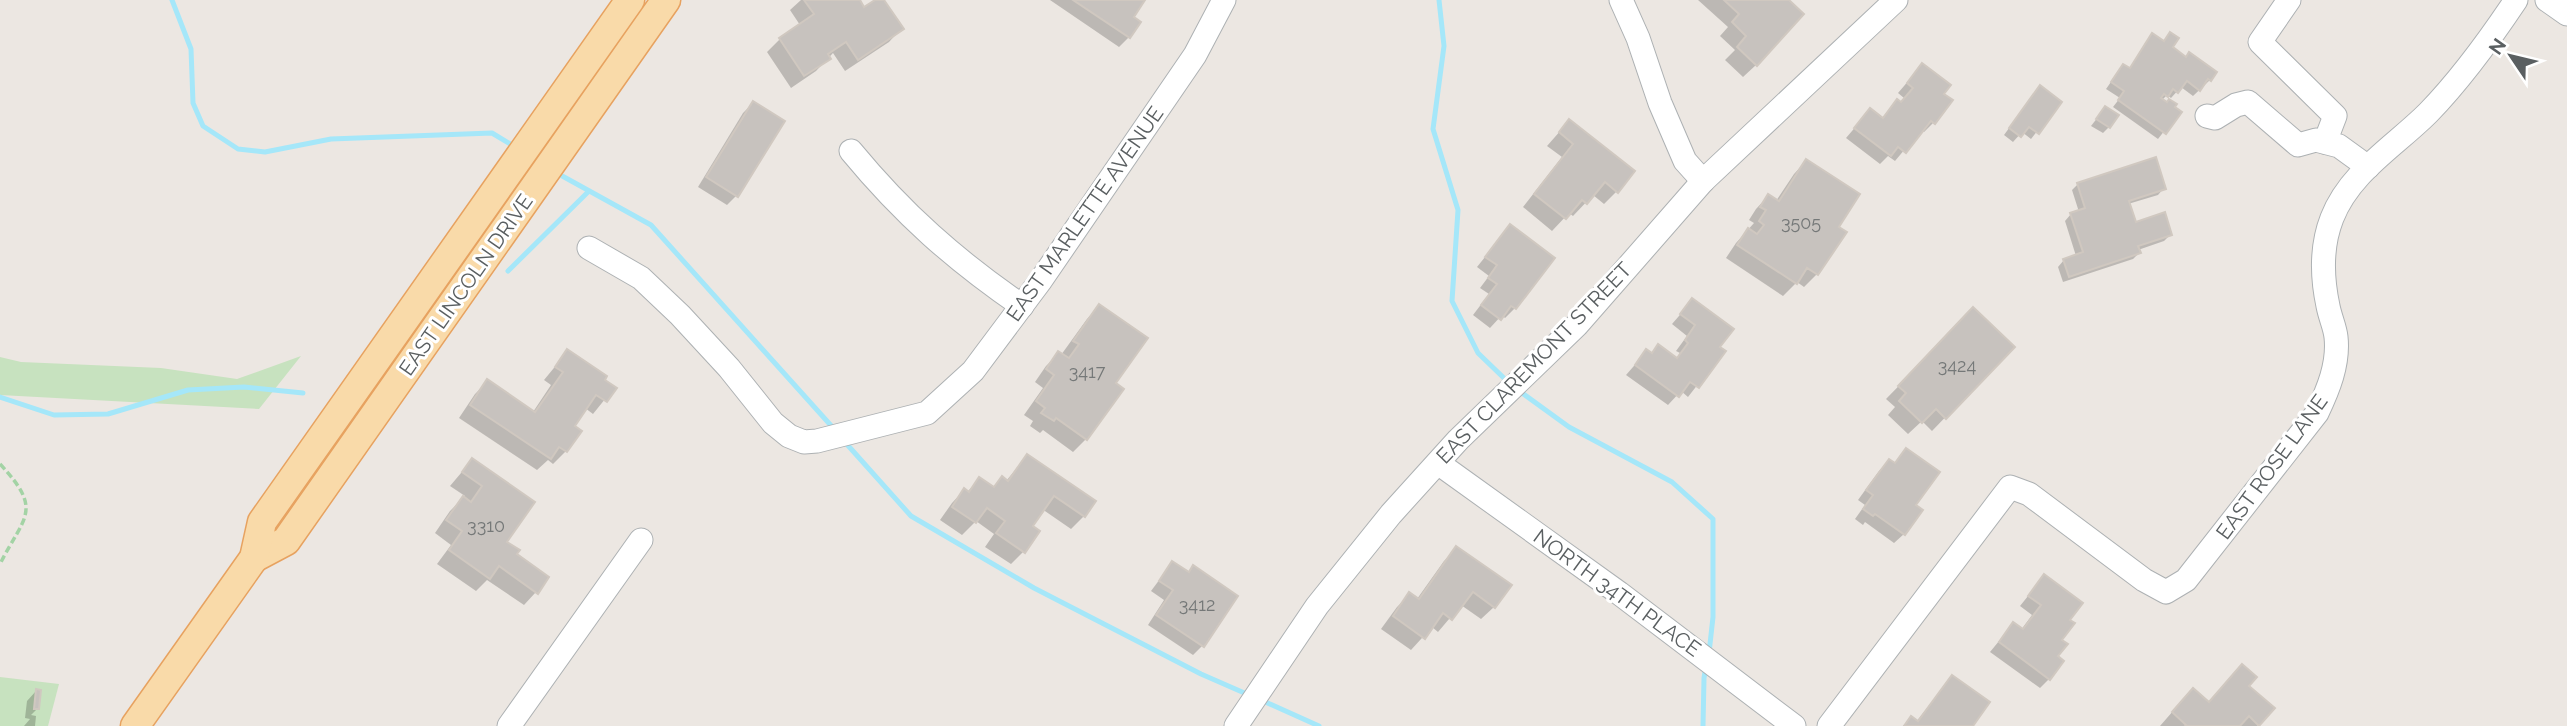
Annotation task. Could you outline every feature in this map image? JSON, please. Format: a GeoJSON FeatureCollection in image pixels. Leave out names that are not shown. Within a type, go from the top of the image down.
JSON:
{"type":"FeatureCollection","features":[{"type":"Feature","properties":{"kind":"main road","name":"EAST LINCOLN DRIVE"},"geometry":{"type":"LineString","coordinates":[[135,726],[254,558],[262,522],[630,0]]}},
{"type":"Feature","properties":{"kind":"main road","name":"EAST LINCOLN DRIVE"},"geometry":{"type":"LineString","coordinates":[[254,558],[286,541],[666,0]]}},
{"type":"Feature","properties":{"kind":"main road"},"geometry":{"type":"LineString","coordinates":[[502,182],[526,200]]}},
{"type":"Feature","properties":{"kind":"street","name":"EAST MARLETTE AVENUE"},"geometry":{"type":"LineString","coordinates":[[589,248],[641,278],[729,368],[774,423],[789,436],[804,442],[817,441],[927,413],[974,371],[1022,306],[1195,55],[1224,0]]}},
{"type":"Feature","properties":{"kind":"street"},"geometry":{"type":"LineString","coordinates":[[1620,0],[1638,38],[1660,103],[1685,161],[1703,181]]}},
{"type":"Feature","properties":{"kind":"street","name":"EAST CLAREMONT STREET"},"geometry":{"type":"LineString","coordinates":[[1242,716],[1317,606],[1391,514],[1438,463],[1577,325],[1703,181],[1896,0]]}},
{"type":"Feature","properties":{"kind":"street"},"geometry":{"type":"LineString","coordinates":[[2289,0],[2260,43],[2334,116],[2325,142]]}},
{"type":"Feature","properties":{"kind":"street","name":"EAST ROSE LANE"},"geometry":{"type":"LineString","coordinates":[[1829,726],[2010,487],[2029,494],[2144,580],[2166,593],[2186,580],[2310,423],[2330,388],[2336,338],[2322,271],[2332,218],[2356,179],[2427,113],[2457,79],[2516,0]]}},
{"type":"Feature","properties":{"kind":"street"},"geometry":{"type":"LineString","coordinates":[[2547,0],[2567,14]]}},
{"type":"Feature","properties":{"kind":"street"},"geometry":{"type":"LineString","coordinates":[[2207,116],[2215,118],[2236,105],[2248,102],[2298,145],[2316,140],[2339,146],[2368,167]]}},
{"type":"Feature","properties":{"kind":"street"},"geometry":{"type":"LineString","coordinates":[[851,151],[886,194],[928,234],[977,275],[1022,306]]}},
{"type":"Feature","properties":{"kind":"street","name":"NORTH 34TH PLACE"},"geometry":{"type":"LineString","coordinates":[[1438,463],[1619,593],[1794,726]]}},
{"type":"Feature","properties":{"kind":"street"},"geometry":{"type":"LineString","coordinates":[[509,726],[642,540]]}},
{"type":"Feature","properties":{"kind":"path"},"geometry":{"type":"LineString","coordinates":[[0,464],[24,492],[27,509],[21,526],[0,564]]}},
{"type":"Feature","properties":{"kind":"green space"},"geometry":{"type":"Polygon","coordinates":[[[301,356],[259,409],[0,395],[0,357],[21,362],[161,368],[237,379],[301,356]]]}},
{"type":"Feature","properties":{"kind":"green space"},"geometry":{"type":"Polygon","coordinates":[[[0,677],[59,684],[48,726],[0,726],[0,677]]]}},
{"type":"Feature","properties":{"kind":"building"},"geometry":{"type":"Polygon","coordinates":[[[804,0],[860,0],[864,7],[875,0],[884,0],[904,29],[858,60],[846,42],[828,54],[831,59],[804,76],[779,38],[814,14],[804,0]]]}},
{"type":"Feature","properties":{"kind":"building"},"geometry":{"type":"Polygon","coordinates":[[[1073,0],[1145,0],[1134,17],[1141,22],[1130,38],[1073,0]]]}},
{"type":"Feature","properties":{"kind":"building"},"geometry":{"type":"Polygon","coordinates":[[[1724,0],[1789,0],[1804,14],[1757,66],[1737,47],[1746,36],[1732,22],[1739,14],[1724,0]]]}},
{"type":"Feature","properties":{"kind":"building"},"geometry":{"type":"Polygon","coordinates":[[[2170,32],[2179,38],[2173,47],[2186,57],[2189,52],[2217,72],[2200,91],[2187,81],[2178,93],[2173,89],[2168,97],[2164,94],[2161,98],[2177,104],[2175,107],[2182,112],[2166,134],[2118,100],[2124,91],[2111,82],[2123,64],[2130,68],[2152,33],[2164,41],[2170,32]]]}},
{"type":"Feature","properties":{"kind":"building"},"geometry":{"type":"Polygon","coordinates":[[[1922,63],[1951,85],[1944,94],[1953,100],[1935,124],[1931,121],[1906,153],[1898,147],[1891,156],[1854,128],[1870,108],[1883,118],[1897,99],[1901,102],[1913,88],[1907,83],[1922,63]]]}},
{"type":"Feature","properties":{"kind":"building"},"geometry":{"type":"Polygon","coordinates":[[[2040,85],[2062,102],[2039,134],[2029,127],[2021,137],[2009,128],[2040,85]]]}},
{"type":"Feature","properties":{"kind":"building"},"geometry":{"type":"Polygon","coordinates":[[[753,101],[785,121],[738,197],[706,177],[753,101]]]}},
{"type":"Feature","properties":{"kind":"building"},"geometry":{"type":"Polygon","coordinates":[[[2105,106],[2119,115],[2110,128],[2096,119],[2105,106]]]}},
{"type":"Feature","properties":{"kind":"building"},"geometry":{"type":"Polygon","coordinates":[[[1569,119],[1635,171],[1618,193],[1605,182],[1587,204],[1582,200],[1566,219],[1534,194],[1573,144],[1559,132],[1569,119]]]}},
{"type":"Feature","properties":{"kind":"building"},"geometry":{"type":"Polygon","coordinates":[[[2156,157],[2166,189],[2129,201],[2136,222],[2165,212],[2172,235],[2138,246],[2141,253],[2069,277],[2063,259],[2083,252],[2070,213],[2085,208],[2077,183],[2156,157]]]}},
{"type":"Feature","properties":{"kind":"building"},"geometry":{"type":"Polygon","coordinates":[[[1806,159],[1860,194],[1839,227],[1847,232],[1818,275],[1807,268],[1797,284],[1737,245],[1748,228],[1757,234],[1764,225],[1759,221],[1766,210],[1760,207],[1768,194],[1779,201],[1806,159]]]}},
{"type":"Feature","properties":{"kind":"building"},"geometry":{"type":"Polygon","coordinates":[[[1510,224],[1555,258],[1516,309],[1511,306],[1501,320],[1481,305],[1497,284],[1488,278],[1497,265],[1485,257],[1510,224]]]}},
{"type":"Feature","properties":{"kind":"building"},"geometry":{"type":"Polygon","coordinates":[[[1692,298],[1734,329],[1720,347],[1726,351],[1699,388],[1690,382],[1679,397],[1635,365],[1646,349],[1652,353],[1658,344],[1677,358],[1688,343],[1685,340],[1695,325],[1680,314],[1692,298]]]}},
{"type":"Feature","properties":{"kind":"building"},"geometry":{"type":"Polygon","coordinates":[[[1099,304],[1148,338],[1116,383],[1124,389],[1087,440],[1056,418],[1054,421],[1041,413],[1045,408],[1036,401],[1054,375],[1046,369],[1058,351],[1069,358],[1079,344],[1073,341],[1099,304]]]}},
{"type":"Feature","properties":{"kind":"building"},"geometry":{"type":"Polygon","coordinates":[[[1973,307],[2015,347],[1946,419],[1936,409],[1922,423],[1899,401],[1906,393],[1898,386],[1973,307]]]}},
{"type":"Feature","properties":{"kind":"building"},"geometry":{"type":"Polygon","coordinates":[[[567,349],[607,376],[605,380],[617,388],[607,402],[596,395],[575,426],[582,431],[567,452],[559,447],[551,459],[470,405],[487,379],[535,412],[563,372],[555,367],[567,349]]]}},
{"type":"Feature","properties":{"kind":"building"},"geometry":{"type":"Polygon","coordinates":[[[1906,448],[1940,472],[1916,505],[1923,510],[1905,535],[1863,509],[1873,495],[1866,490],[1889,459],[1895,463],[1906,448]]]}},
{"type":"Feature","properties":{"kind":"building"},"geometry":{"type":"Polygon","coordinates":[[[1027,454],[1096,501],[1085,517],[1054,496],[1033,526],[1040,531],[1025,553],[996,533],[1005,521],[987,508],[976,523],[952,507],[964,488],[969,492],[979,477],[994,487],[1002,476],[1008,481],[1027,454]]]}},
{"type":"Feature","properties":{"kind":"building"},"geometry":{"type":"Polygon","coordinates":[[[472,458],[535,502],[507,542],[520,550],[517,554],[549,577],[538,594],[499,566],[490,579],[449,550],[462,531],[446,520],[463,496],[471,502],[482,486],[462,472],[472,458]]]}},
{"type":"Feature","properties":{"kind":"building"},"geometry":{"type":"Polygon","coordinates":[[[1456,546],[1512,585],[1495,608],[1473,592],[1452,620],[1443,613],[1425,639],[1393,616],[1409,592],[1419,599],[1456,546]]]}},
{"type":"Feature","properties":{"kind":"building"},"geometry":{"type":"Polygon","coordinates":[[[1172,561],[1189,572],[1193,565],[1238,596],[1204,647],[1156,615],[1173,590],[1159,581],[1172,561]]]}},
{"type":"Feature","properties":{"kind":"building"},"geometry":{"type":"Polygon","coordinates":[[[2044,574],[2083,603],[2070,620],[2075,623],[2062,640],[2068,644],[2058,656],[2064,661],[2050,680],[1999,642],[2013,622],[2023,629],[2041,605],[2028,596],[2044,574]]]}},
{"type":"Feature","properties":{"kind":"building"},"geometry":{"type":"Polygon","coordinates":[[[2242,664],[2257,677],[2249,686],[2275,708],[2259,726],[2249,716],[2240,726],[2185,726],[2172,712],[2193,688],[2209,702],[2242,664]]]}},
{"type":"Feature","properties":{"kind":"building"},"geometry":{"type":"Polygon","coordinates":[[[1952,675],[1990,702],[1973,726],[1904,726],[1911,716],[1918,721],[1952,675]]]}},
{"type":"Feature","properties":{"kind":"building"},"geometry":{"type":"Polygon","coordinates":[[[36,689],[41,690],[39,709],[34,709],[36,689]]]}},
{"type":"Feature","properties":{"kind":"waterway"},"geometry":{"type":"LineString","coordinates":[[172,0],[191,49],[193,103],[203,126],[238,149],[265,152],[331,139],[492,133],[517,148]]}},
{"type":"Feature","properties":{"kind":"waterway"},"geometry":{"type":"LineString","coordinates":[[1439,0],[1444,46],[1433,129],[1458,210],[1452,301],[1478,353],[1508,382]]}},
{"type":"Feature","properties":{"kind":"waterway"},"geometry":{"type":"LineString","coordinates":[[555,172],[651,225],[835,430]]}},
{"type":"Feature","properties":{"kind":"waterway"},"geometry":{"type":"LineString","coordinates":[[508,271],[588,192]]}},
{"type":"Feature","properties":{"kind":"waterway"},"geometry":{"type":"LineString","coordinates":[[0,397],[54,415],[108,414],[188,390],[244,387],[303,393]]}},
{"type":"Feature","properties":{"kind":"waterway"},"geometry":{"type":"LineString","coordinates":[[1518,390],[1569,427],[1672,482],[1713,519],[1713,617],[1709,653]]}},
{"type":"Feature","properties":{"kind":"waterway"},"geometry":{"type":"LineString","coordinates":[[844,441],[911,516],[1034,588],[1201,674],[1249,695]]}},
{"type":"Feature","properties":{"kind":"waterway"},"geometry":{"type":"LineString","coordinates":[[1703,726],[1706,666]]}},
{"type":"Feature","properties":{"kind":"waterway"},"geometry":{"type":"LineString","coordinates":[[1261,700],[1319,726]]}}]}
